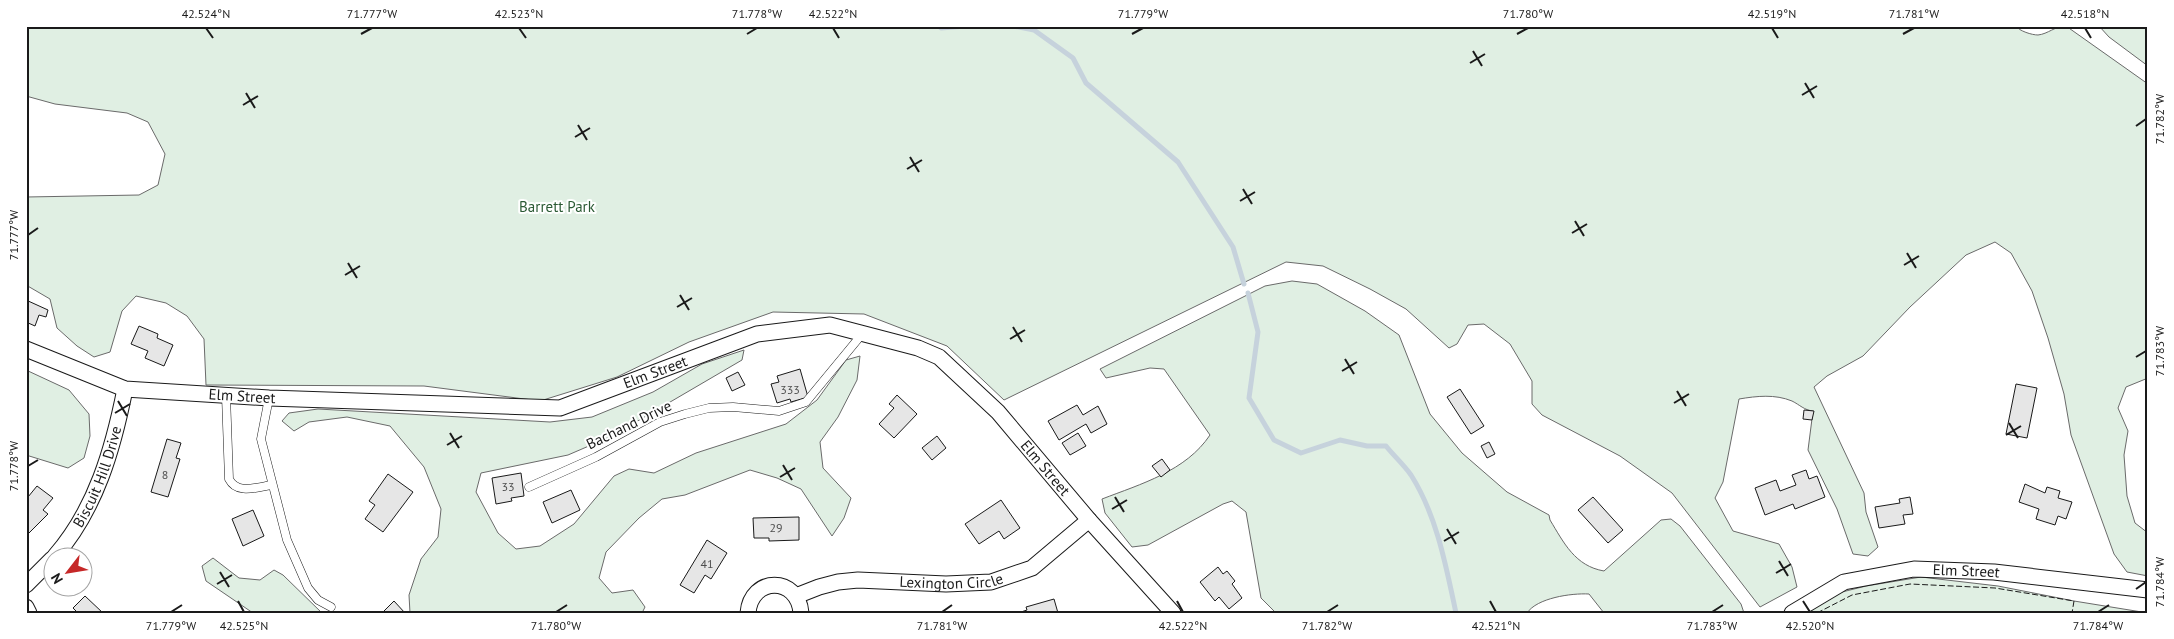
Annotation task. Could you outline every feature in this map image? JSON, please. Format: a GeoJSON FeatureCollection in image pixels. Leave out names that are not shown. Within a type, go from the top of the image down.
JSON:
{"type":"FeatureCollection","features":[{"type":"Feature","properties":{"kind":"street","name":"Elm Street"},"geometry":{"type":"LineString","coordinates":[[26,349],[124,389],[269,398],[560,408],[757,334],[830,324],[918,348],[938,357],[998,412],[1089,520],[1173,613]]}},
{"type":"Feature","properties":{"kind":"street","name":"Biscuit Hill Drive"},"geometry":{"type":"LineString","coordinates":[[63,546],[82,520],[93,498],[114,443],[124,389]]}},
{"type":"Feature","properties":{"kind":"street","name":"Lexington Circle"},"geometry":{"type":"LineString","coordinates":[[796,596],[838,582],[858,580],[946,584],[991,582],[1032,568],[1089,520]]}},
{"type":"Feature","properties":{"kind":"street","name":"Elm Street"},"geometry":{"type":"LineString","coordinates":[[1792,613],[1844,582],[1914,569],[1994,572],[2148,590]]}},
{"type":"Feature","properties":{"kind":"street","name":"Biscuit Hill Drive"},"geometry":{"type":"LineString","coordinates":[[26,585],[42,570]]}},
{"type":"Feature","properties":{"kind":"street"},"geometry":{"type":"LineString","coordinates":[[748,613],[749,603],[753,596],[766,586],[783,587],[796,596],[801,613]]}},
{"type":"Feature","properties":{"kind":"street"},"geometry":{"type":"LineString","coordinates":[[26,607],[29,613]]}},
{"type":"Feature","properties":{"kind":"lane","name":"Bachand Drive"},"geometry":{"type":"LineString","coordinates":[[529,487],[596,458],[660,422],[685,414],[709,408],[733,407],[779,411],[806,402],[862,333]]}},
{"type":"Feature","properties":{"kind":"lane"},"geometry":{"type":"LineString","coordinates":[[226,396],[229,479],[232,486],[240,489],[272,485]]}},
{"type":"Feature","properties":{"kind":"lane"},"geometry":{"type":"LineString","coordinates":[[269,398],[261,438],[287,540],[308,588],[318,600],[331,607]]}},
{"type":"Feature","properties":{"kind":"green space","name":"Barrett Park"},"geometry":{"type":"Polygon","coordinates":[[[26,26],[2016,26],[2020,30],[2038,35],[2066,26],[2148,84],[2148,378],[2126,387],[2118,408],[2128,431],[2124,455],[2127,496],[2135,523],[2148,533],[2148,576],[2127,572],[2114,554],[2071,435],[2064,394],[2032,291],[2011,253],[1995,242],[1966,255],[1910,307],[1863,356],[1827,376],[1814,387],[1864,493],[1866,512],[1878,547],[1868,556],[1853,554],[1837,509],[1808,450],[1813,411],[1792,401],[1773,396],[1739,399],[1723,482],[1715,498],[1733,531],[1779,544],[1792,567],[1797,587],[1760,607],[1672,493],[1620,456],[1542,415],[1532,404],[1532,381],[1510,344],[1484,324],[1468,325],[1457,344],[1449,348],[1406,309],[1323,266],[1286,262],[1004,400],[947,346],[864,314],[773,312],[689,342],[617,377],[540,401],[424,386],[206,385],[204,339],[187,316],[166,303],[136,296],[122,311],[110,352],[94,357],[77,346],[57,328],[50,299],[26,285],[26,197],[139,195],[158,185],[165,154],[148,122],[127,113],[55,104],[26,96],[26,26]]]}},
{"type":"Feature","properties":{"kind":"green space"},"geometry":{"type":"Polygon","coordinates":[[[2099,26],[2148,26],[2148,66],[2109,37],[2099,26]]]}},
{"type":"Feature","properties":{"kind":"green space"},"geometry":{"type":"Polygon","coordinates":[[[1292,281],[1317,284],[1365,311],[1399,335],[1430,414],[1462,453],[1507,492],[1549,515],[1560,537],[1578,559],[1585,564],[1604,571],[1661,520],[1671,519],[1680,526],[1741,604],[1744,613],[1604,613],[1589,594],[1582,594],[1546,600],[1527,613],[1276,613],[1261,598],[1246,512],[1232,501],[1223,504],[1148,545],[1132,547],[1105,513],[1102,499],[1147,482],[1176,467],[1200,447],[1210,435],[1164,369],[1150,368],[1106,378],[1100,369],[1265,286],[1292,281]]]}},
{"type":"Feature","properties":{"kind":"green space"},"geometry":{"type":"Polygon","coordinates":[[[744,350],[742,360],[612,436],[568,455],[481,473],[476,492],[498,533],[516,549],[540,546],[574,524],[614,476],[629,469],[654,473],[696,453],[786,424],[817,400],[846,360],[860,356],[857,380],[838,417],[820,442],[823,468],[851,498],[844,518],[832,536],[801,489],[777,478],[750,470],[685,495],[662,499],[639,518],[606,552],[599,578],[612,593],[633,590],[645,607],[642,613],[410,613],[409,595],[421,559],[438,537],[441,509],[424,467],[390,426],[347,417],[309,422],[294,431],[282,421],[289,413],[318,409],[550,422],[592,417],[653,392],[702,364],[744,350]]]}},
{"type":"Feature","properties":{"kind":"green space"},"geometry":{"type":"Polygon","coordinates":[[[26,370],[69,390],[89,414],[90,436],[84,458],[68,468],[26,455],[26,370]]]}},
{"type":"Feature","properties":{"kind":"green space"},"geometry":{"type":"Polygon","coordinates":[[[213,558],[239,578],[260,580],[274,570],[283,575],[322,613],[253,613],[206,581],[202,566],[213,558]]]}},
{"type":"Feature","properties":{"kind":"green space"},"geometry":{"type":"Polygon","coordinates":[[[1921,577],[1998,586],[2148,613],[1802,613],[1838,593],[1866,586],[1921,577]]]}},
{"type":"Feature","properties":{"kind":"building"},"geometry":{"type":"Polygon","coordinates":[[[26,300],[48,310],[46,317],[39,315],[35,326],[26,322],[26,300]]]}},
{"type":"Feature","properties":{"kind":"building"},"geometry":{"type":"Polygon","coordinates":[[[139,326],[158,334],[157,338],[173,345],[164,366],[145,358],[148,351],[131,344],[139,326]]]}},
{"type":"Feature","properties":{"kind":"building"},"geometry":{"type":"Polygon","coordinates":[[[800,369],[808,397],[791,402],[790,399],[777,403],[771,384],[779,382],[777,376],[800,369]]]}},
{"type":"Feature","properties":{"kind":"building"},"geometry":{"type":"Polygon","coordinates":[[[738,372],[745,385],[732,391],[726,378],[738,372]]]}},
{"type":"Feature","properties":{"kind":"building"},"geometry":{"type":"Polygon","coordinates":[[[2016,384],[2037,388],[2027,438],[2006,434],[2016,384]]]}},
{"type":"Feature","properties":{"kind":"building"},"geometry":{"type":"Polygon","coordinates":[[[1460,389],[1484,426],[1471,434],[1447,397],[1460,389]]]}},
{"type":"Feature","properties":{"kind":"building"},"geometry":{"type":"Polygon","coordinates":[[[897,395],[917,414],[894,438],[879,424],[894,408],[889,404],[897,395]]]}},
{"type":"Feature","properties":{"kind":"building"},"geometry":{"type":"Polygon","coordinates":[[[1077,405],[1083,415],[1098,406],[1107,424],[1091,433],[1086,424],[1059,440],[1048,421],[1077,405]]]}},
{"type":"Feature","properties":{"kind":"building"},"geometry":{"type":"Polygon","coordinates":[[[1804,410],[1814,411],[1812,420],[1803,419],[1804,410]]]}},
{"type":"Feature","properties":{"kind":"building"},"geometry":{"type":"Polygon","coordinates":[[[1078,433],[1086,446],[1070,455],[1062,443],[1078,433]]]}},
{"type":"Feature","properties":{"kind":"building"},"geometry":{"type":"Polygon","coordinates":[[[937,436],[946,448],[932,460],[922,448],[937,436]]]}},
{"type":"Feature","properties":{"kind":"building"},"geometry":{"type":"Polygon","coordinates":[[[167,439],[181,443],[176,458],[180,459],[168,497],[151,492],[167,439]]]}},
{"type":"Feature","properties":{"kind":"building"},"geometry":{"type":"Polygon","coordinates":[[[1489,442],[1495,454],[1487,458],[1481,446],[1489,442]]]}},
{"type":"Feature","properties":{"kind":"building"},"geometry":{"type":"Polygon","coordinates":[[[1162,459],[1170,470],[1161,477],[1152,466],[1162,459]]]}},
{"type":"Feature","properties":{"kind":"building"},"geometry":{"type":"Polygon","coordinates":[[[1806,470],[1809,479],[1817,476],[1825,497],[1795,509],[1793,504],[1765,515],[1755,488],[1776,480],[1780,491],[1796,485],[1792,475],[1806,470]]]}},
{"type":"Feature","properties":{"kind":"building"},"geometry":{"type":"Polygon","coordinates":[[[521,473],[524,496],[511,498],[512,501],[496,504],[492,478],[521,473]]]}},
{"type":"Feature","properties":{"kind":"building"},"geometry":{"type":"Polygon","coordinates":[[[388,474],[413,492],[383,532],[365,519],[375,505],[369,501],[388,474]]]}},
{"type":"Feature","properties":{"kind":"building"},"geometry":{"type":"Polygon","coordinates":[[[2025,484],[2045,493],[2047,487],[2060,491],[2058,498],[2072,502],[2066,519],[2058,516],[2055,525],[2036,519],[2039,509],[2019,502],[2025,484]]]}},
{"type":"Feature","properties":{"kind":"building"},"geometry":{"type":"Polygon","coordinates":[[[37,486],[53,498],[43,510],[48,514],[27,535],[26,496],[28,497],[37,486]]]}},
{"type":"Feature","properties":{"kind":"building"},"geometry":{"type":"Polygon","coordinates":[[[571,490],[580,510],[552,523],[543,502],[571,490]]]}},
{"type":"Feature","properties":{"kind":"building"},"geometry":{"type":"Polygon","coordinates":[[[1593,497],[1623,530],[1608,543],[1578,510],[1593,497]]]}},
{"type":"Feature","properties":{"kind":"building"},"geometry":{"type":"Polygon","coordinates":[[[1910,497],[1913,514],[1903,515],[1905,524],[1879,528],[1875,507],[1900,503],[1899,499],[1910,497]]]}},
{"type":"Feature","properties":{"kind":"building"},"geometry":{"type":"Polygon","coordinates":[[[1001,500],[1020,528],[1004,539],[999,531],[979,544],[965,524],[1001,500]]]}},
{"type":"Feature","properties":{"kind":"building"},"geometry":{"type":"Polygon","coordinates":[[[253,510],[264,536],[243,546],[232,519],[253,510]]]}},
{"type":"Feature","properties":{"kind":"building"},"geometry":{"type":"Polygon","coordinates":[[[799,517],[799,540],[769,541],[769,538],[754,538],[753,518],[799,517]]]}},
{"type":"Feature","properties":{"kind":"building"},"geometry":{"type":"Polygon","coordinates":[[[707,540],[727,553],[711,579],[705,575],[694,593],[680,585],[707,540]]]}},
{"type":"Feature","properties":{"kind":"building"},"geometry":{"type":"Polygon","coordinates":[[[1218,567],[1223,574],[1227,571],[1235,581],[1232,584],[1242,598],[1229,609],[1219,597],[1215,601],[1200,582],[1218,567]]]}},
{"type":"Feature","properties":{"kind":"building"},"geometry":{"type":"Polygon","coordinates":[[[85,596],[103,613],[78,613],[73,608],[85,596]]]}},
{"type":"Feature","properties":{"kind":"building"},"geometry":{"type":"Polygon","coordinates":[[[1054,599],[1058,613],[1018,613],[1027,610],[1026,607],[1054,599]]]}},
{"type":"Feature","properties":{"kind":"building"},"geometry":{"type":"Polygon","coordinates":[[[394,601],[405,613],[382,613],[394,601]]]}},
{"type":"Feature","properties":{"kind":"waterway"},"geometry":{"type":"LineString","coordinates":[[939,26],[941,28],[966,26]]}},
{"type":"Feature","properties":{"kind":"waterway"},"geometry":{"type":"LineString","coordinates":[[1013,26],[1034,30],[1073,58],[1086,83],[1178,162],[1233,247],[1244,284]]}},
{"type":"Feature","properties":{"kind":"waterway"},"geometry":{"type":"LineString","coordinates":[[1248,293],[1258,332],[1249,398],[1274,440],[1301,453],[1340,440],[1367,446],[1386,446],[1411,475],[1428,507],[1440,542],[1456,613]]}},
{"type":"Feature","properties":{"kind":"fence"},"geometry":{"type":"LineString","coordinates":[[1817,613],[1852,595],[1910,584],[1995,588],[2074,601],[2072,613]]}}]}
